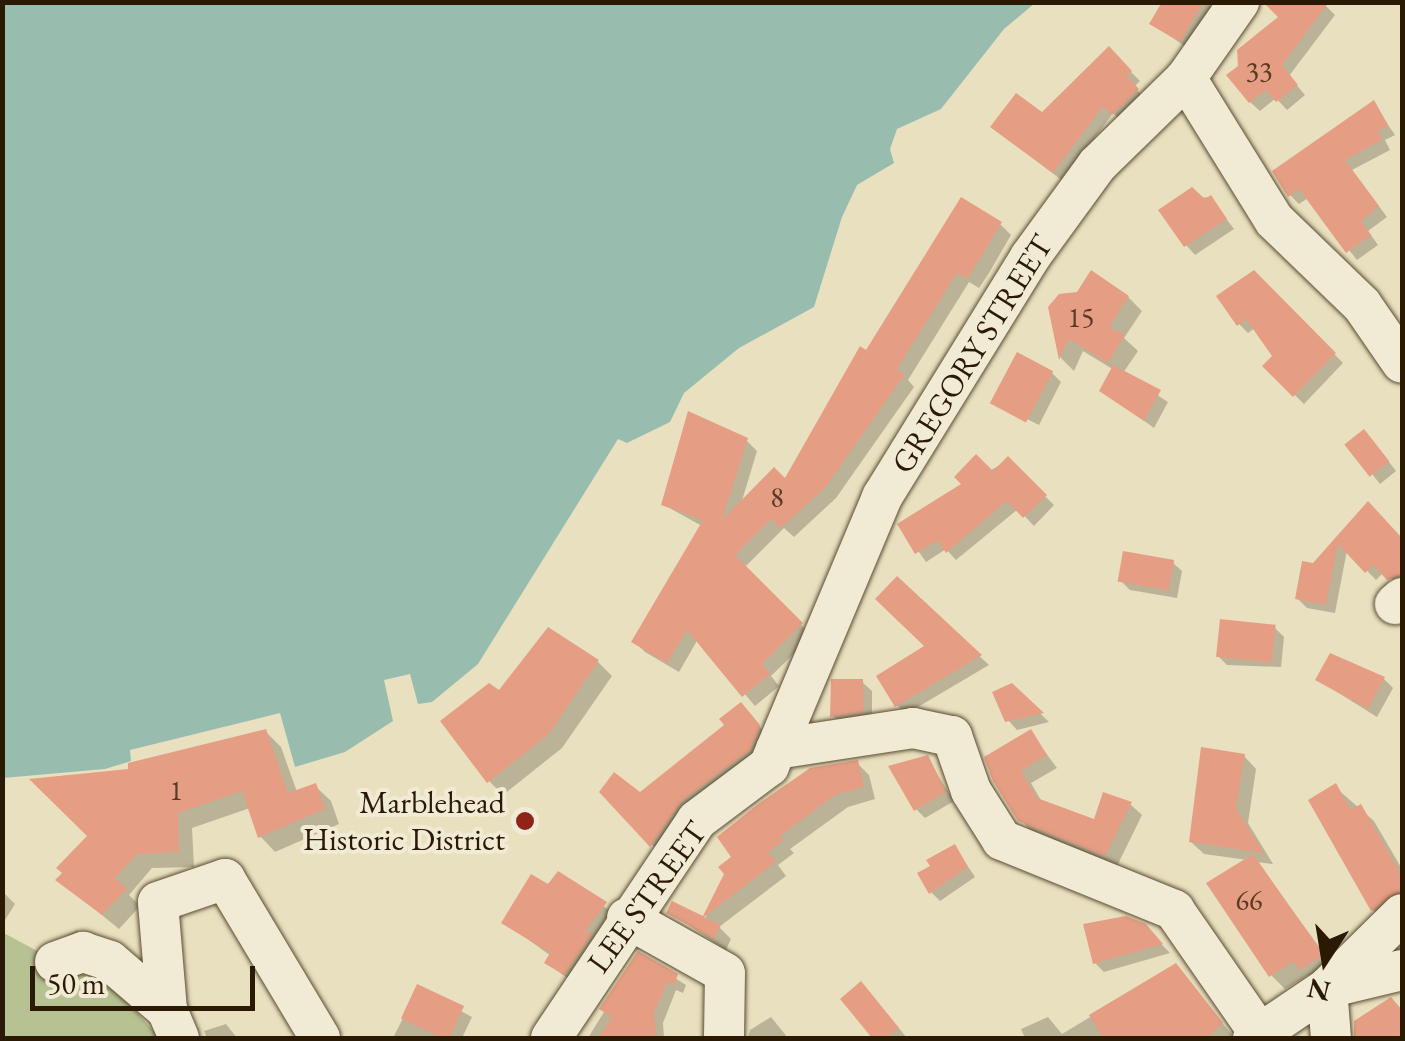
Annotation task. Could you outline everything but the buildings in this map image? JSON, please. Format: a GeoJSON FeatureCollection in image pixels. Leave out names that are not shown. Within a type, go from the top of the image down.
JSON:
{"type":"FeatureCollection","features":[{"type":"Feature","properties":{"kind":"street","name":"GREGORY STREET"},"geometry":{"type":"LineString","coordinates":[[776,749],[882,496],[1030,258],[1086,180],[1186,78],[1239,2]]}},
{"type":"Feature","properties":{"kind":"street"},"geometry":{"type":"LineString","coordinates":[[1186,78],[1274,220],[1362,306],[1402,363]]}},
{"type":"Feature","properties":{"kind":"street"},"geometry":{"type":"LineString","coordinates":[[776,749],[913,728],[952,736],[970,792],[1002,840],[1174,910],[1257,1036],[1327,988],[1402,914]]}},
{"type":"Feature","properties":{"kind":"street","name":"LEE STREET"},"geometry":{"type":"LineString","coordinates":[[551,1038],[627,918],[698,820],[769,766],[776,749]]}},
{"type":"Feature","properties":{"kind":"street"},"geometry":{"type":"LineString","coordinates":[[173,1024],[158,902],[225,880],[320,1038]]}},
{"type":"Feature","properties":{"kind":"street"},"geometry":{"type":"LineString","coordinates":[[627,918],[725,973],[724,1038]]}},
{"type":"Feature","properties":{"kind":"street"},"geometry":{"type":"LineString","coordinates":[[54,962],[83,952],[110,961],[173,1024]]}},
{"type":"Feature","properties":{"kind":"street"},"geometry":{"type":"LineString","coordinates":[[1327,988],[1402,970]]}},
{"type":"Feature","properties":{"kind":"street"},"geometry":{"type":"LineString","coordinates":[[1327,988],[1331,1038]]}},
{"type":"Feature","properties":{"kind":"shaded area"},"geometry":{"type":"Polygon","coordinates":[[[3,2],[1035,3],[1004,29],[941,109],[897,129],[890,149],[894,163],[857,185],[842,217],[814,307],[739,348],[684,393],[670,422],[627,443],[618,439],[478,664],[432,702],[418,704],[410,674],[384,680],[393,721],[345,752],[295,767],[280,713],[130,750],[131,761],[105,769],[3,778],[3,2]]]}},
{"type":"Feature","properties":{"kind":"shaded area"},"geometry":{"type":"Polygon","coordinates":[[[77,930],[92,964],[160,1038],[3,1038],[2,932],[39,952],[77,930]]]}},
{"type":"Feature","properties":{"kind":"place","name":"Marblehead Historic District"},"geometry":{"type":"Point","coordinates":[525,821]}}]}
